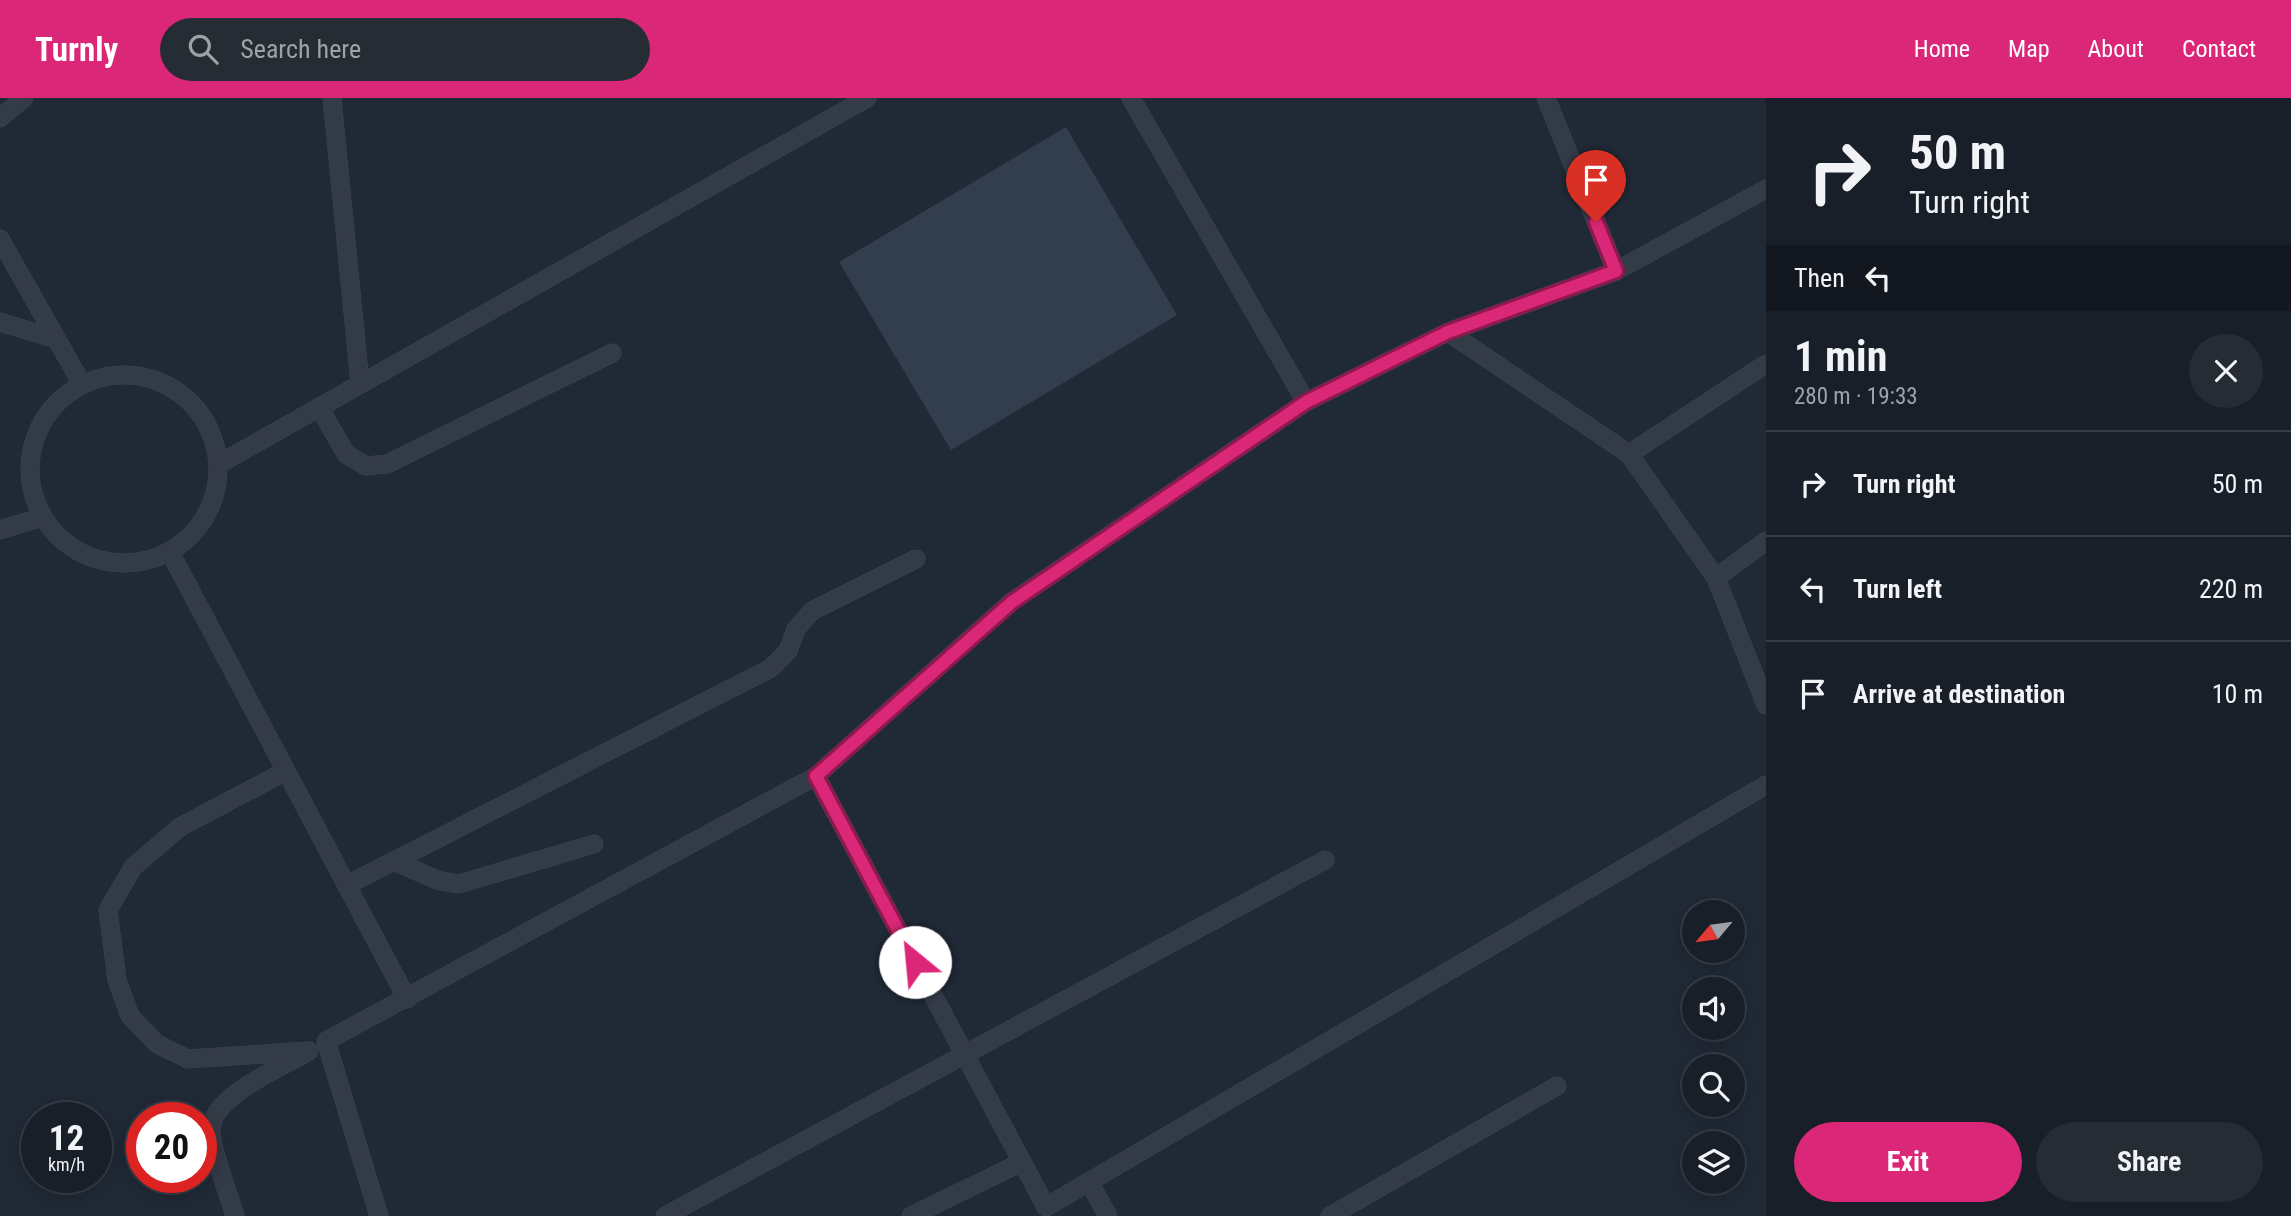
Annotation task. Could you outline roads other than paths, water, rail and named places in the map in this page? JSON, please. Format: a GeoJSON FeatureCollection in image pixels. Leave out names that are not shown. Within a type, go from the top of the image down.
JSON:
{"type":"FeatureCollection","features":[{"type":"Feature","properties":{"kind":"lane"},"geometry":{"type":"LineString","coordinates":[[0,118],[24,98]]}},
{"type":"Feature","properties":{"kind":"lane"},"geometry":{"type":"LineString","coordinates":[[332,98],[360,384]]}},
{"type":"Feature","properties":{"kind":"lane"},"geometry":{"type":"LineString","coordinates":[[219,464],[867,98]]}},
{"type":"Feature","properties":{"kind":"lane"},"geometry":{"type":"LineString","coordinates":[[1131,98],[1306,402]]}},
{"type":"Feature","properties":{"kind":"lane"},"geometry":{"type":"LineString","coordinates":[[1546,98],[1616,271]]}},
{"type":"Feature","properties":{"kind":"lane"},"geometry":{"type":"LineString","coordinates":[[235,1216],[211,1130],[216,1113],[234,1094],[326,1041],[816,776],[1012,602],[1306,402],[1448,332],[1616,271],[1766,189]]}},
{"type":"Feature","properties":{"kind":"lane"},"geometry":{"type":"LineString","coordinates":[[0,239],[82,384]]}},
{"type":"Feature","properties":{"kind":"lane"},"geometry":{"type":"LineString","coordinates":[[0,322],[56,339]]}},
{"type":"Feature","properties":{"kind":"lane"},"geometry":{"type":"LineString","coordinates":[[1448,332],[1629,454],[1716,578],[1766,705]]}},
{"type":"Feature","properties":{"kind":"lane"},"geometry":{"type":"LineString","coordinates":[[319,407],[346,454],[366,466],[387,464],[612,353]]}},
{"type":"Feature","properties":{"kind":"lane"},"geometry":{"type":"LineString","coordinates":[[1629,454],[1766,363]]}},
{"type":"Feature","properties":{"kind":"lane"},"geometry":{"type":"LineString","coordinates":[[118,374],[154,379],[187,398],[209,428],[219,464],[214,499],[197,530],[170,552],[136,563],[99,561],[67,544],[43,517],[30,480],[33,442],[51,408],[82,384],[118,374]]}},
{"type":"Feature","properties":{"kind":"lane"},"geometry":{"type":"LineString","coordinates":[[0,530],[43,517]]}},
{"type":"Feature","properties":{"kind":"lane"},"geometry":{"type":"LineString","coordinates":[[1716,578],[1766,541]]}},
{"type":"Feature","properties":{"kind":"lane"},"geometry":{"type":"LineString","coordinates":[[170,552],[407,999]]}},
{"type":"Feature","properties":{"kind":"lane"},"geometry":{"type":"LineString","coordinates":[[347,885],[771,668],[788,651],[796,629],[812,611],[916,559]]}},
{"type":"Feature","properties":{"kind":"lane"},"geometry":{"type":"LineString","coordinates":[[286,771],[180,827],[133,866],[108,910],[117,980],[131,1016],[157,1044],[188,1059],[309,1051]]}},
{"type":"Feature","properties":{"kind":"lane"},"geometry":{"type":"LineString","coordinates":[[816,776],[1046,1207],[1766,785]]}},
{"type":"Feature","properties":{"kind":"lane"},"geometry":{"type":"LineString","coordinates":[[393,861],[440,881],[459,884],[594,844]]}},
{"type":"Feature","properties":{"kind":"lane"},"geometry":{"type":"LineString","coordinates":[[666,1216],[1325,860]]}},
{"type":"Feature","properties":{"kind":"lane"},"geometry":{"type":"LineString","coordinates":[[326,1041],[379,1216]]}},
{"type":"Feature","properties":{"kind":"lane"},"geometry":{"type":"LineString","coordinates":[[1330,1216],[1557,1086]]}},
{"type":"Feature","properties":{"kind":"lane"},"geometry":{"type":"LineString","coordinates":[[911,1216],[1022,1162]]}},
{"type":"Feature","properties":{"kind":"lane"},"geometry":{"type":"LineString","coordinates":[[1088,1182],[1108,1216]]}}]}
